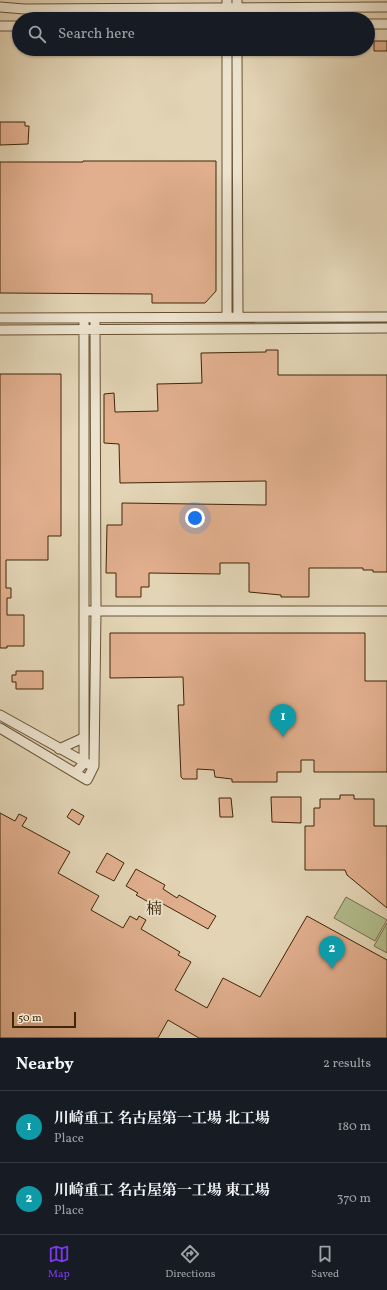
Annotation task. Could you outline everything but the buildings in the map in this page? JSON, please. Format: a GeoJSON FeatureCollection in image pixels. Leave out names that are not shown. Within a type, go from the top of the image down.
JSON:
{"type":"FeatureCollection","features":[{"type":"Feature","properties":{"kind":"street"},"geometry":{"type":"LineString","coordinates":[[0,7],[24,9],[227,4],[387,7]]}},
{"type":"Feature","properties":{"kind":"street"},"geometry":{"type":"LineString","coordinates":[[375,24],[387,24]]}},
{"type":"Feature","properties":{"kind":"street"},"geometry":{"type":"LineString","coordinates":[[0,26],[12,26]]}},
{"type":"Feature","properties":{"kind":"street"},"geometry":{"type":"LineString","coordinates":[[227,56],[227,317]]}},
{"type":"Feature","properties":{"kind":"street"},"geometry":{"type":"LineString","coordinates":[[237,56],[238,317]]}},
{"type":"Feature","properties":{"kind":"street"},"geometry":{"type":"LineString","coordinates":[[0,318],[95,319],[387,317]]}},
{"type":"Feature","properties":{"kind":"street"},"geometry":{"type":"LineString","coordinates":[[76,772],[84,763],[84,318]]}},
{"type":"Feature","properties":{"kind":"street"},"geometry":{"type":"LineString","coordinates":[[0,728],[76,772],[87,780],[94,766],[96,611],[95,319]]}},
{"type":"Feature","properties":{"kind":"street"},"geometry":{"type":"LineString","coordinates":[[0,330],[387,328]]}},
{"type":"Feature","properties":{"kind":"street"},"geometry":{"type":"LineString","coordinates":[[84,611],[387,611]]}},
{"type":"Feature","properties":{"kind":"street"},"geometry":{"type":"LineString","coordinates":[[0,715],[84,763],[94,766]]}},
{"type":"Feature","properties":{"kind":"street"},"geometry":{"type":"LineString","coordinates":[[59,749],[83,738]]}},
{"type":"Feature","properties":{"kind":"green space"},"geometry":{"type":"Polygon","coordinates":[[[346,897],[387,920],[375,941],[334,918],[346,897]]]}},
{"type":"Feature","properties":{"kind":"green space"},"geometry":{"type":"Polygon","coordinates":[[[387,923],[387,953],[374,946],[387,923]]]}},
{"type":"Feature","properties":{"kind":"place","name":"川崎重工 名古屋第一工場 北工場"},"geometry":{"type":"Point","coordinates":[283,737]}},
{"type":"Feature","properties":{"kind":"place","name":"川崎重工 名古屋第一工場 東工場"},"geometry":{"type":"Point","coordinates":[332,969]}},
{"type":"Feature","properties":{"kind":"district","name":"楠"},"geometry":{"type":"Point","coordinates":[154,908]}}]}
